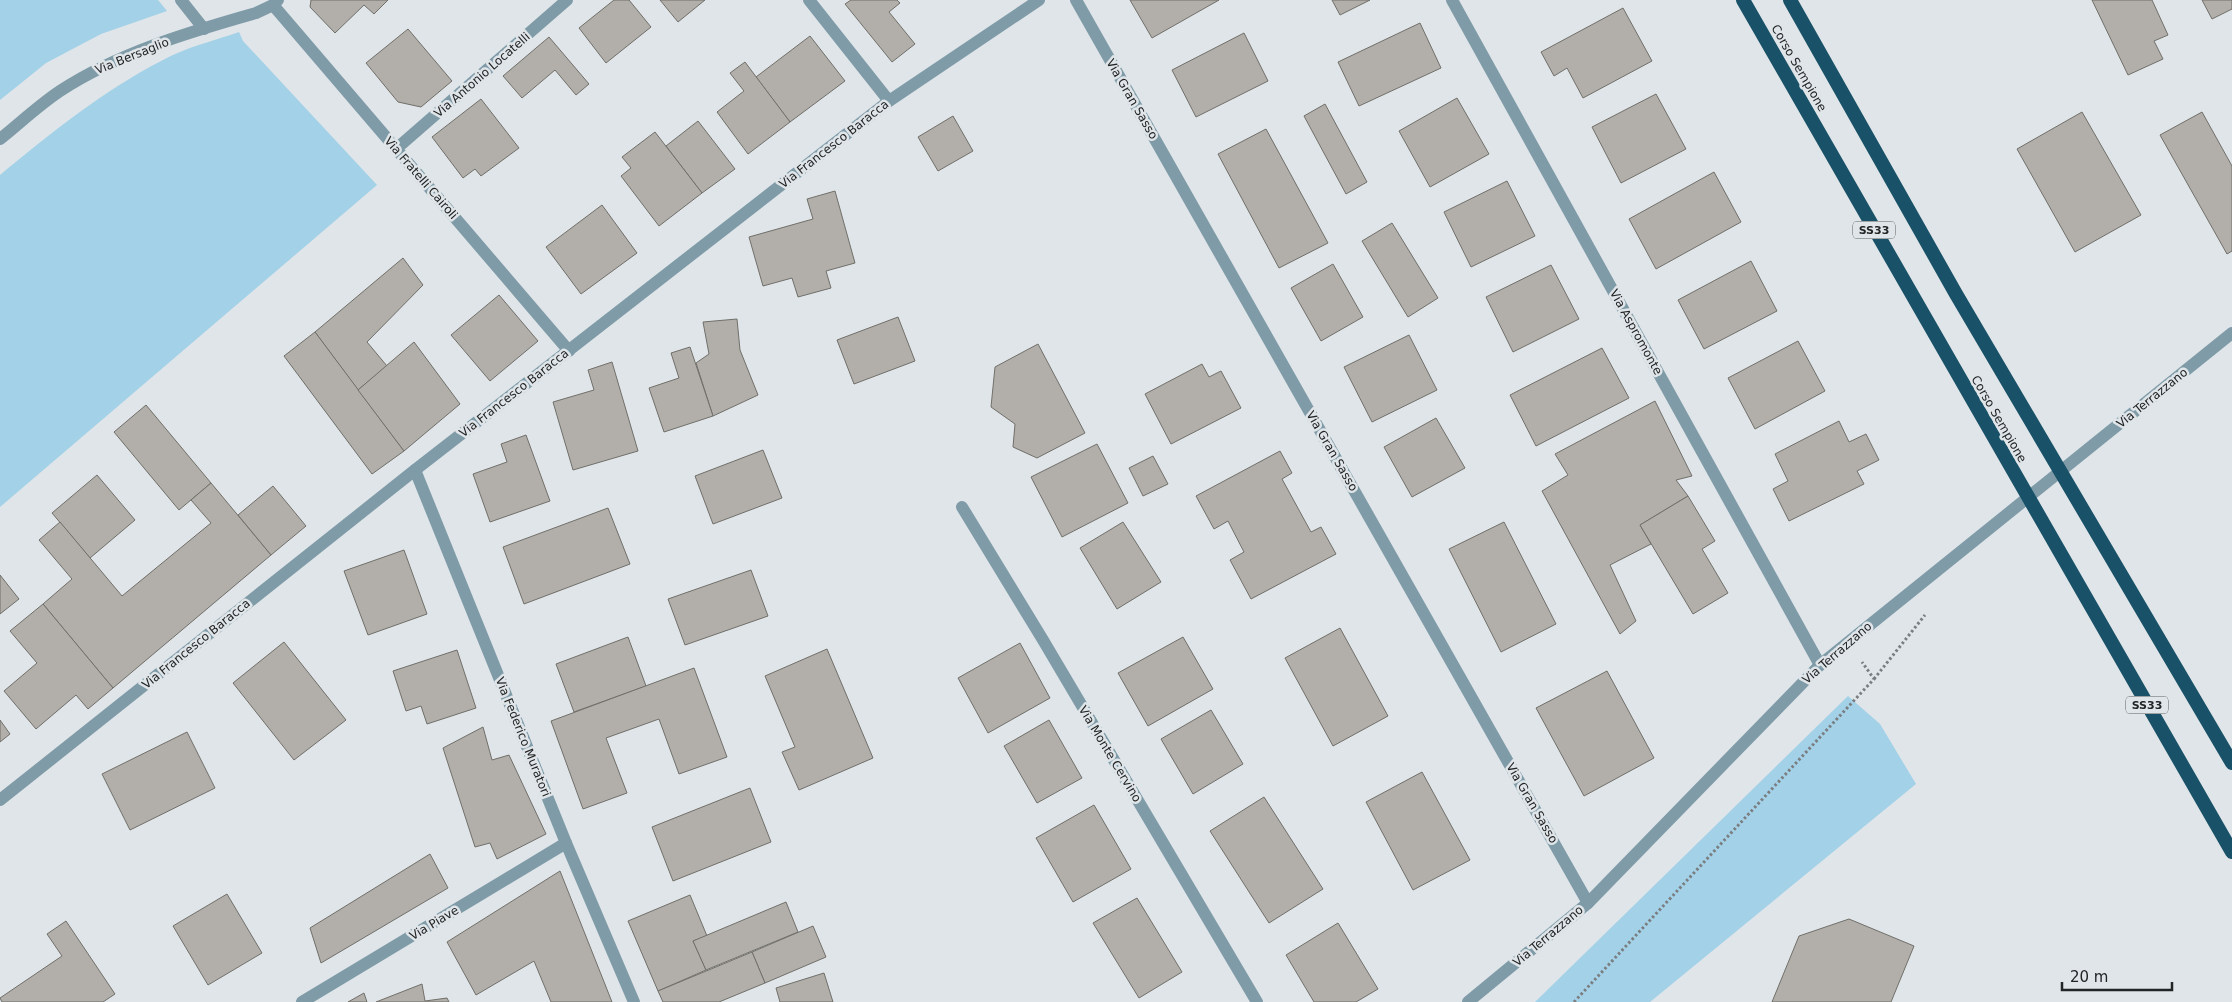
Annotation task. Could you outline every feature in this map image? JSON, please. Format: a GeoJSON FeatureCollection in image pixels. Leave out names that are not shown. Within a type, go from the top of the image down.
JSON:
{"type":"FeatureCollection","features":[{"type":"Feature","properties":{"kind":"highway","name":"Corso Sempione"},"geometry":{"type":"LineString","coordinates":[[1743,0],[2232,852]]}},
{"type":"Feature","properties":{"kind":"highway","name":"Corso Sempione"},"geometry":{"type":"LineString","coordinates":[[1790,0],[1956,294],[2232,763]]}},
{"type":"Feature","properties":{"kind":"street"},"geometry":{"type":"LineString","coordinates":[[180,0],[204,29]]}},
{"type":"Feature","properties":{"kind":"street","name":"Via Antonio Locatelli"},"geometry":{"type":"LineString","coordinates":[[396,149],[567,0]]}},
{"type":"Feature","properties":{"kind":"street"},"geometry":{"type":"LineString","coordinates":[[810,0],[889,101]]}},
{"type":"Feature","properties":{"kind":"street","name":"Via Francesco Baracca"},"geometry":{"type":"LineString","coordinates":[[0,800],[414,470],[889,101],[1039,0]]}},
{"type":"Feature","properties":{"kind":"street","name":"Via Gran Sasso"},"geometry":{"type":"LineString","coordinates":[[1076,0],[1588,902]]}},
{"type":"Feature","properties":{"kind":"street","name":"Via Aspromonte"},"geometry":{"type":"LineString","coordinates":[[1452,0],[1820,665]]}},
{"type":"Feature","properties":{"kind":"street","name":"Via Bersaglio"},"geometry":{"type":"LineString","coordinates":[[0,139],[58,92],[94,71],[139,51],[256,13],[275,2]]}},
{"type":"Feature","properties":{"kind":"street","name":"Via Fratelli Cairoli"},"geometry":{"type":"LineString","coordinates":[[275,2],[396,149],[569,351]]}},
{"type":"Feature","properties":{"kind":"street","name":"Via Terrazzano"},"geometry":{"type":"LineString","coordinates":[[1468,1002],[1588,902],[1820,665],[2232,333]]}},
{"type":"Feature","properties":{"kind":"street","name":"Via Federico Muratori"},"geometry":{"type":"LineString","coordinates":[[414,470],[566,843],[634,1002]]}},
{"type":"Feature","properties":{"kind":"street","name":"Via Monte Cervino"},"geometry":{"type":"LineString","coordinates":[[962,507],[1257,1002]]}},
{"type":"Feature","properties":{"kind":"street","name":"Via Piave"},"geometry":{"type":"LineString","coordinates":[[302,1002],[566,843]]}},
{"type":"Feature","properties":{"kind":"path"},"geometry":{"type":"LineString","coordinates":[[1574,1002],[1874,679],[1849,642]]}},
{"type":"Feature","properties":{"kind":"shaded area"},"geometry":{"type":"Polygon","coordinates":[[[0,0],[158,0],[167,11],[101,34],[46,63],[0,100],[0,0]]]}},
{"type":"Feature","properties":{"kind":"shaded area"},"geometry":{"type":"Polygon","coordinates":[[[239,32],[243,41],[377,185],[0,507],[0,175],[78,113],[141,72],[181,51],[239,32]]]}},
{"type":"Feature","properties":{"kind":"shaded area"},"geometry":{"type":"Polygon","coordinates":[[[1848,696],[1880,724],[1916,784],[1650,1002],[1535,1002],[1848,696]]]}},
{"type":"Feature","properties":{"kind":"building"},"geometry":{"type":"Polygon","coordinates":[[[311,0],[388,0],[374,14],[364,5],[335,33],[310,7],[311,0]]]}},
{"type":"Feature","properties":{"kind":"building"},"geometry":{"type":"Polygon","coordinates":[[[614,0],[629,0],[651,27],[606,63],[579,28],[614,0]]]}},
{"type":"Feature","properties":{"kind":"building"},"geometry":{"type":"Polygon","coordinates":[[[660,0],[705,0],[678,22],[660,0]]]}},
{"type":"Feature","properties":{"kind":"building"},"geometry":{"type":"Polygon","coordinates":[[[851,0],[897,0],[900,3],[889,12],[915,44],[892,62],[845,4],[851,0]]]}},
{"type":"Feature","properties":{"kind":"building"},"geometry":{"type":"Polygon","coordinates":[[[1130,0],[1219,0],[1152,38],[1130,0]]]}},
{"type":"Feature","properties":{"kind":"building"},"geometry":{"type":"Polygon","coordinates":[[[1332,0],[1370,0],[1340,15],[1332,0]]]}},
{"type":"Feature","properties":{"kind":"building"},"geometry":{"type":"Polygon","coordinates":[[[2092,0],[2152,0],[2168,35],[2154,41],[2163,59],[2128,75],[2092,0]]]}},
{"type":"Feature","properties":{"kind":"building"},"geometry":{"type":"Polygon","coordinates":[[[2202,0],[2232,0],[2232,9],[2212,19],[2202,0]]]}},
{"type":"Feature","properties":{"kind":"building"},"geometry":{"type":"Polygon","coordinates":[[[1623,8],[1652,61],[1583,98],[1567,68],[1554,76],[1541,52],[1623,8]]]}},
{"type":"Feature","properties":{"kind":"building"},"geometry":{"type":"Polygon","coordinates":[[[1420,23],[1441,68],[1359,106],[1338,62],[1420,23]]]}},
{"type":"Feature","properties":{"kind":"building"},"geometry":{"type":"Polygon","coordinates":[[[408,29],[452,81],[421,107],[398,102],[366,63],[408,29]]]}},
{"type":"Feature","properties":{"kind":"building"},"geometry":{"type":"Polygon","coordinates":[[[1244,33],[1268,81],[1196,117],[1172,70],[1244,33]]]}},
{"type":"Feature","properties":{"kind":"building"},"geometry":{"type":"Polygon","coordinates":[[[810,36],[845,81],[790,122],[756,77],[810,36]]]}},
{"type":"Feature","properties":{"kind":"building"},"geometry":{"type":"Polygon","coordinates":[[[549,37],[589,84],[576,95],[555,70],[522,98],[503,76],[549,37]]]}},
{"type":"Feature","properties":{"kind":"building"},"geometry":{"type":"Polygon","coordinates":[[[745,62],[790,122],[748,154],[717,112],[744,91],[730,73],[745,62]]]}},
{"type":"Feature","properties":{"kind":"building"},"geometry":{"type":"Polygon","coordinates":[[[1656,94],[1686,149],[1621,183],[1592,127],[1656,94]]]}},
{"type":"Feature","properties":{"kind":"building"},"geometry":{"type":"Polygon","coordinates":[[[1457,98],[1489,154],[1430,187],[1399,131],[1457,98]]]}},
{"type":"Feature","properties":{"kind":"building"},"geometry":{"type":"Polygon","coordinates":[[[481,99],[519,148],[481,176],[475,169],[463,178],[432,137],[481,99]]]}},
{"type":"Feature","properties":{"kind":"building"},"geometry":{"type":"Polygon","coordinates":[[[1325,104],[1367,182],[1346,194],[1304,116],[1325,104]]]}},
{"type":"Feature","properties":{"kind":"building"},"geometry":{"type":"Polygon","coordinates":[[[2082,112],[2141,215],[2075,252],[2017,149],[2082,112]]]}},
{"type":"Feature","properties":{"kind":"building"},"geometry":{"type":"Polygon","coordinates":[[[2202,112],[2232,166],[2232,251],[2227,254],[2160,135],[2202,112]]]}},
{"type":"Feature","properties":{"kind":"building"},"geometry":{"type":"Polygon","coordinates":[[[953,116],[973,151],[938,171],[918,137],[953,116]]]}},
{"type":"Feature","properties":{"kind":"building"},"geometry":{"type":"Polygon","coordinates":[[[698,121],[735,169],[702,193],[666,146],[698,121]]]}},
{"type":"Feature","properties":{"kind":"building"},"geometry":{"type":"Polygon","coordinates":[[[1266,129],[1328,243],[1279,268],[1218,154],[1266,129]]]}},
{"type":"Feature","properties":{"kind":"building"},"geometry":{"type":"Polygon","coordinates":[[[655,132],[702,193],[659,226],[621,176],[631,168],[622,157],[655,132]]]}},
{"type":"Feature","properties":{"kind":"building"},"geometry":{"type":"Polygon","coordinates":[[[1714,172],[1741,222],[1656,269],[1629,219],[1714,172]]]}},
{"type":"Feature","properties":{"kind":"building"},"geometry":{"type":"Polygon","coordinates":[[[1507,181],[1535,236],[1471,267],[1444,212],[1507,181]]]}},
{"type":"Feature","properties":{"kind":"building"},"geometry":{"type":"Polygon","coordinates":[[[835,191],[855,263],[826,271],[831,288],[798,297],[792,278],[763,286],[749,237],[813,219],[807,199],[835,191]]]}},
{"type":"Feature","properties":{"kind":"building"},"geometry":{"type":"Polygon","coordinates":[[[602,205],[637,253],[581,294],[546,247],[602,205]]]}},
{"type":"Feature","properties":{"kind":"building"},"geometry":{"type":"Polygon","coordinates":[[[1392,223],[1438,298],[1408,317],[1362,241],[1392,223]]]}},
{"type":"Feature","properties":{"kind":"building"},"geometry":{"type":"Polygon","coordinates":[[[403,258],[423,285],[367,342],[387,366],[358,390],[315,332],[403,258]]]}},
{"type":"Feature","properties":{"kind":"building"},"geometry":{"type":"Polygon","coordinates":[[[1751,261],[1777,311],[1704,349],[1678,300],[1751,261]]]}},
{"type":"Feature","properties":{"kind":"building"},"geometry":{"type":"Polygon","coordinates":[[[1333,264],[1363,317],[1321,341],[1291,288],[1333,264]]]}},
{"type":"Feature","properties":{"kind":"building"},"geometry":{"type":"Polygon","coordinates":[[[1551,265],[1579,319],[1513,352],[1486,297],[1551,265]]]}},
{"type":"Feature","properties":{"kind":"building"},"geometry":{"type":"Polygon","coordinates":[[[499,295],[538,341],[490,381],[451,335],[499,295]]]}},
{"type":"Feature","properties":{"kind":"building"},"geometry":{"type":"Polygon","coordinates":[[[898,317],[915,361],[854,384],[837,340],[898,317]]]}},
{"type":"Feature","properties":{"kind":"building"},"geometry":{"type":"Polygon","coordinates":[[[737,319],[740,350],[758,395],[713,416],[696,363],[709,354],[703,322],[737,319]]]}},
{"type":"Feature","properties":{"kind":"building"},"geometry":{"type":"Polygon","coordinates":[[[315,332],[404,451],[372,474],[284,356],[315,332]]]}},
{"type":"Feature","properties":{"kind":"building"},"geometry":{"type":"Polygon","coordinates":[[[1409,335],[1437,390],[1372,422],[1344,367],[1409,335]]]}},
{"type":"Feature","properties":{"kind":"building"},"geometry":{"type":"Polygon","coordinates":[[[1798,341],[1825,391],[1755,429],[1728,378],[1798,341]]]}},
{"type":"Feature","properties":{"kind":"building"},"geometry":{"type":"Polygon","coordinates":[[[414,342],[460,404],[404,451],[358,390],[414,342]]]}},
{"type":"Feature","properties":{"kind":"building"},"geometry":{"type":"Polygon","coordinates":[[[1038,344],[1085,433],[1037,458],[1013,447],[1015,424],[991,407],[995,367],[1038,344]]]}},
{"type":"Feature","properties":{"kind":"building"},"geometry":{"type":"Polygon","coordinates":[[[690,347],[713,416],[664,432],[649,388],[679,378],[671,353],[690,347]]]}},
{"type":"Feature","properties":{"kind":"building"},"geometry":{"type":"Polygon","coordinates":[[[1602,348],[1629,398],[1536,446],[1510,395],[1602,348]]]}},
{"type":"Feature","properties":{"kind":"building"},"geometry":{"type":"Polygon","coordinates":[[[612,362],[638,451],[573,470],[553,402],[594,390],[588,370],[612,362]]]}},
{"type":"Feature","properties":{"kind":"building"},"geometry":{"type":"Polygon","coordinates":[[[1202,364],[1209,377],[1221,371],[1241,408],[1171,444],[1145,394],[1202,364]]]}},
{"type":"Feature","properties":{"kind":"building"},"geometry":{"type":"Polygon","coordinates":[[[1655,401],[1692,476],[1676,480],[1688,496],[1640,525],[1651,544],[1610,565],[1636,621],[1620,634],[1542,491],[1568,475],[1555,454],[1655,401]]]}},
{"type":"Feature","properties":{"kind":"building"},"geometry":{"type":"Polygon","coordinates":[[[146,405],[211,483],[179,510],[114,432],[146,405]]]}},
{"type":"Feature","properties":{"kind":"building"},"geometry":{"type":"Polygon","coordinates":[[[1436,418],[1465,468],[1412,497],[1384,447],[1436,418]]]}},
{"type":"Feature","properties":{"kind":"building"},"geometry":{"type":"Polygon","coordinates":[[[1839,421],[1849,442],[1866,434],[1879,460],[1857,471],[1864,484],[1789,521],[1773,489],[1788,481],[1775,454],[1839,421]]]}},
{"type":"Feature","properties":{"kind":"building"},"geometry":{"type":"Polygon","coordinates":[[[526,435],[550,501],[490,522],[473,474],[507,462],[501,444],[526,435]]]}},
{"type":"Feature","properties":{"kind":"building"},"geometry":{"type":"Polygon","coordinates":[[[1097,444],[1128,503],[1062,537],[1031,477],[1097,444]]]}},
{"type":"Feature","properties":{"kind":"building"},"geometry":{"type":"Polygon","coordinates":[[[763,450],[782,498],[713,524],[695,476],[763,450]]]}},
{"type":"Feature","properties":{"kind":"building"},"geometry":{"type":"Polygon","coordinates":[[[1280,451],[1292,473],[1282,479],[1311,532],[1321,527],[1336,554],[1251,599],[1230,560],[1244,552],[1228,521],[1214,529],[1196,496],[1280,451]]]}},
{"type":"Feature","properties":{"kind":"building"},"geometry":{"type":"Polygon","coordinates":[[[1153,456],[1168,484],[1143,496],[1129,468],[1153,456]]]}},
{"type":"Feature","properties":{"kind":"building"},"geometry":{"type":"Polygon","coordinates":[[[97,475],[135,520],[90,558],[52,513],[97,475]]]}},
{"type":"Feature","properties":{"kind":"building"},"geometry":{"type":"Polygon","coordinates":[[[211,483],[271,555],[113,688],[43,604],[72,579],[39,540],[60,522],[122,596],[211,523],[191,500],[211,483]]]}},
{"type":"Feature","properties":{"kind":"building"},"geometry":{"type":"Polygon","coordinates":[[[273,486],[306,526],[271,555],[238,515],[273,486]]]}},
{"type":"Feature","properties":{"kind":"building"},"geometry":{"type":"Polygon","coordinates":[[[1688,496],[1715,541],[1702,549],[1728,593],[1693,614],[1640,525],[1688,496]]]}},
{"type":"Feature","properties":{"kind":"building"},"geometry":{"type":"Polygon","coordinates":[[[608,508],[630,564],[524,604],[503,547],[608,508]]]}},
{"type":"Feature","properties":{"kind":"building"},"geometry":{"type":"Polygon","coordinates":[[[1123,522],[1161,582],[1117,609],[1080,548],[1123,522]]]}},
{"type":"Feature","properties":{"kind":"building"},"geometry":{"type":"Polygon","coordinates":[[[1504,522],[1556,624],[1501,652],[1449,549],[1504,522]]]}},
{"type":"Feature","properties":{"kind":"building"},"geometry":{"type":"Polygon","coordinates":[[[404,550],[427,614],[368,635],[344,571],[404,550]]]}},
{"type":"Feature","properties":{"kind":"building"},"geometry":{"type":"Polygon","coordinates":[[[751,570],[768,616],[685,645],[668,599],[751,570]]]}},
{"type":"Feature","properties":{"kind":"building"},"geometry":{"type":"Polygon","coordinates":[[[0,575],[19,599],[0,614],[0,575]]]}},
{"type":"Feature","properties":{"kind":"building"},"geometry":{"type":"Polygon","coordinates":[[[43,604],[113,688],[88,709],[76,695],[36,729],[4,691],[37,663],[10,631],[43,604]]]}},
{"type":"Feature","properties":{"kind":"building"},"geometry":{"type":"Polygon","coordinates":[[[1340,628],[1388,716],[1333,746],[1285,658],[1340,628]]]}},
{"type":"Feature","properties":{"kind":"building"},"geometry":{"type":"Polygon","coordinates":[[[628,637],[646,686],[574,712],[556,664],[628,637]]]}},
{"type":"Feature","properties":{"kind":"building"},"geometry":{"type":"Polygon","coordinates":[[[1183,637],[1213,689],[1148,726],[1118,673],[1183,637]]]}},
{"type":"Feature","properties":{"kind":"building"},"geometry":{"type":"Polygon","coordinates":[[[284,642],[346,720],[294,760],[233,683],[284,642]]]}},
{"type":"Feature","properties":{"kind":"building"},"geometry":{"type":"Polygon","coordinates":[[[1020,643],[1050,698],[988,733],[958,678],[1020,643]]]}},
{"type":"Feature","properties":{"kind":"building"},"geometry":{"type":"Polygon","coordinates":[[[827,649],[873,758],[799,790],[782,752],[795,747],[765,676],[827,649]]]}},
{"type":"Feature","properties":{"kind":"building"},"geometry":{"type":"Polygon","coordinates":[[[457,650],[476,708],[427,724],[421,706],[406,711],[393,671],[457,650]]]}},
{"type":"Feature","properties":{"kind":"building"},"geometry":{"type":"Polygon","coordinates":[[[694,668],[727,757],[679,774],[659,719],[606,738],[627,793],[583,809],[551,721],[694,668]]]}},
{"type":"Feature","properties":{"kind":"building"},"geometry":{"type":"Polygon","coordinates":[[[1607,671],[1654,758],[1584,796],[1536,708],[1607,671]]]}},
{"type":"Feature","properties":{"kind":"building"},"geometry":{"type":"Polygon","coordinates":[[[1211,710],[1243,764],[1193,794],[1161,739],[1211,710]]]}},
{"type":"Feature","properties":{"kind":"building"},"geometry":{"type":"Polygon","coordinates":[[[0,720],[10,734],[0,742],[0,720]]]}},
{"type":"Feature","properties":{"kind":"building"},"geometry":{"type":"Polygon","coordinates":[[[1049,720],[1082,778],[1037,803],[1004,746],[1049,720]]]}},
{"type":"Feature","properties":{"kind":"building"},"geometry":{"type":"Polygon","coordinates":[[[483,727],[492,760],[509,755],[546,834],[497,859],[490,843],[475,847],[443,748],[483,727]]]}},
{"type":"Feature","properties":{"kind":"building"},"geometry":{"type":"Polygon","coordinates":[[[187,732],[215,788],[130,830],[102,774],[187,732]]]}},
{"type":"Feature","properties":{"kind":"building"},"geometry":{"type":"Polygon","coordinates":[[[1422,772],[1470,860],[1413,890],[1366,802],[1422,772]]]}},
{"type":"Feature","properties":{"kind":"building"},"geometry":{"type":"Polygon","coordinates":[[[750,788],[771,842],[673,881],[652,827],[750,788]]]}},
{"type":"Feature","properties":{"kind":"building"},"geometry":{"type":"Polygon","coordinates":[[[1264,797],[1323,889],[1269,923],[1210,831],[1264,797]]]}},
{"type":"Feature","properties":{"kind":"building"},"geometry":{"type":"Polygon","coordinates":[[[1094,805],[1131,869],[1073,902],[1036,838],[1094,805]]]}},
{"type":"Feature","properties":{"kind":"building"},"geometry":{"type":"Polygon","coordinates":[[[430,854],[448,888],[321,963],[310,928],[430,854]]]}},
{"type":"Feature","properties":{"kind":"building"},"geometry":{"type":"Polygon","coordinates":[[[560,871],[612,1002],[551,1002],[534,961],[476,995],[447,942],[560,871]]]}},
{"type":"Feature","properties":{"kind":"building"},"geometry":{"type":"Polygon","coordinates":[[[227,894],[262,953],[208,985],[173,926],[227,894]]]}},
{"type":"Feature","properties":{"kind":"building"},"geometry":{"type":"Polygon","coordinates":[[[690,895],[707,936],[693,941],[706,970],[658,991],[628,921],[690,895]]]}},
{"type":"Feature","properties":{"kind":"building"},"geometry":{"type":"Polygon","coordinates":[[[1137,898],[1182,972],[1139,998],[1093,923],[1137,898]]]}},
{"type":"Feature","properties":{"kind":"building"},"geometry":{"type":"Polygon","coordinates":[[[786,902],[798,932],[706,970],[693,941],[786,902]]]}},
{"type":"Feature","properties":{"kind":"building"},"geometry":{"type":"Polygon","coordinates":[[[1849,919],[1914,946],[1891,1002],[1772,1002],[1799,936],[1849,919]]]}},
{"type":"Feature","properties":{"kind":"building"},"geometry":{"type":"Polygon","coordinates":[[[66,921],[115,994],[103,1002],[2,1002],[0,998],[62,956],[47,934],[66,921]]]}},
{"type":"Feature","properties":{"kind":"building"},"geometry":{"type":"Polygon","coordinates":[[[1338,923],[1378,989],[1356,1002],[1314,1002],[1286,955],[1338,923]]]}},
{"type":"Feature","properties":{"kind":"building"},"geometry":{"type":"Polygon","coordinates":[[[813,926],[826,957],[765,983],[752,952],[813,926]]]}},
{"type":"Feature","properties":{"kind":"building"},"geometry":{"type":"Polygon","coordinates":[[[752,952],[765,983],[719,1002],[663,1002],[658,991],[752,952]]]}},
{"type":"Feature","properties":{"kind":"building"},"geometry":{"type":"Polygon","coordinates":[[[824,973],[833,1002],[780,1002],[776,988],[824,973]]]}},
{"type":"Feature","properties":{"kind":"building"},"geometry":{"type":"Polygon","coordinates":[[[422,984],[425,1001],[447,998],[449,1002],[376,1002],[422,984]]]}},
{"type":"Feature","properties":{"kind":"building"},"geometry":{"type":"Polygon","coordinates":[[[364,993],[367,1002],[348,1002],[364,993]]]}}]}
